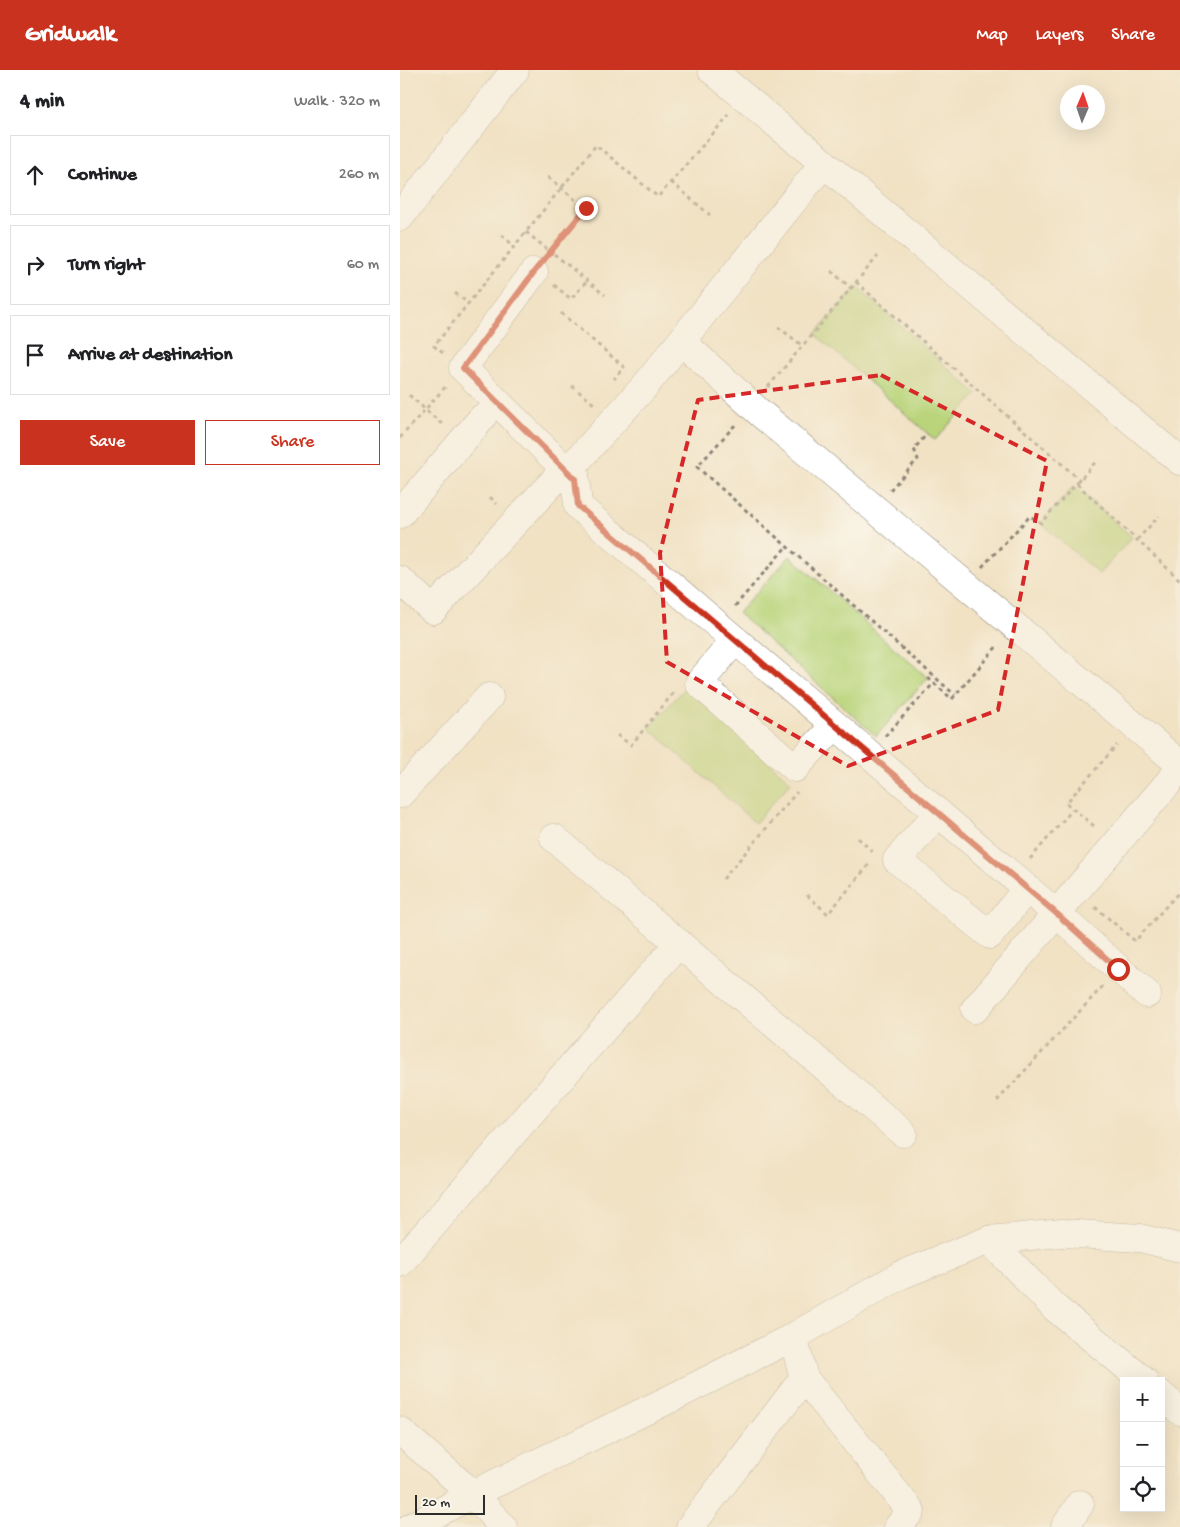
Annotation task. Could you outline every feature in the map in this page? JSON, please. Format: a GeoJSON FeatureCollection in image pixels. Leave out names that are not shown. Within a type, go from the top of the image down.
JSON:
{"type":"FeatureCollection","features":[{"type":"Feature","properties":{"kind":"street"},"geometry":{"type":"LineString","coordinates":[[400,217],[515,70]]}},
{"type":"Feature","properties":{"kind":"street"},"geometry":{"type":"LineString","coordinates":[[712,70],[1176,450]]}},
{"type":"Feature","properties":{"kind":"street"},"geometry":{"type":"LineString","coordinates":[[400,580],[433,610],[570,474],[574,464],[645,386],[824,163]]}},
{"type":"Feature","properties":{"kind":"street"},"geometry":{"type":"LineString","coordinates":[[542,262],[463,368],[570,474],[578,506],[938,813],[1026,877],[1057,914],[1147,994]]}},
{"type":"Feature","properties":{"kind":"street"},"geometry":{"type":"LineString","coordinates":[[680,341],[760,413],[1180,764]]}},
{"type":"Feature","properties":{"kind":"street"},"geometry":{"type":"LineString","coordinates":[[400,514],[482,418]]}},
{"type":"Feature","properties":{"kind":"street"},"geometry":{"type":"LineString","coordinates":[[735,640],[699,683],[795,768],[834,725]]}},
{"type":"Feature","properties":{"kind":"street"},"geometry":{"type":"LineString","coordinates":[[400,794],[488,697]]}},
{"type":"Feature","properties":{"kind":"street"},"geometry":{"type":"LineString","coordinates":[[976,1009],[1180,769]]}},
{"type":"Feature","properties":{"kind":"street"},"geometry":{"type":"LineString","coordinates":[[938,813],[897,860],[990,935],[1026,877]]}},
{"type":"Feature","properties":{"kind":"street"},"geometry":{"type":"LineString","coordinates":[[554,838],[903,1133]]}},
{"type":"Feature","properties":{"kind":"street"},"geometry":{"type":"LineString","coordinates":[[400,1263],[678,943]]}},
{"type":"Feature","properties":{"kind":"street"},"geometry":{"type":"LineString","coordinates":[[411,1527],[472,1494],[664,1402],[793,1337],[901,1275],[989,1240],[1062,1233],[1140,1238],[1180,1248]]}},
{"type":"Feature","properties":{"kind":"street"},"geometry":{"type":"LineString","coordinates":[[989,1240],[1054,1307],[1139,1377]]}},
{"type":"Feature","properties":{"kind":"street"},"geometry":{"type":"LineString","coordinates":[[793,1337],[804,1378],[911,1511],[898,1527]]}},
{"type":"Feature","properties":{"kind":"street"},"geometry":{"type":"LineString","coordinates":[[690,1527],[804,1378]]}},
{"type":"Feature","properties":{"kind":"street"},"geometry":{"type":"LineString","coordinates":[[1165,1398],[1180,1411]]}},
{"type":"Feature","properties":{"kind":"street"},"geometry":{"type":"LineString","coordinates":[[400,1431],[472,1494],[503,1527]]}},
{"type":"Feature","properties":{"kind":"street"},"geometry":{"type":"LineString","coordinates":[[1064,1527],[1080,1504]]}},
{"type":"Feature","properties":{"kind":"path"},"geometry":{"type":"LineString","coordinates":[[400,438],[463,368],[434,346],[596,145],[658,197],[744,97]]}},
{"type":"Feature","properties":{"kind":"path"},"geometry":{"type":"LineString","coordinates":[[548,177],[596,216]]}},
{"type":"Feature","properties":{"kind":"path"},"geometry":{"type":"LineString","coordinates":[[671,182],[710,215]]}},
{"type":"Feature","properties":{"kind":"path"},"geometry":{"type":"LineString","coordinates":[[542,262],[586,208]]}},
{"type":"Feature","properties":{"kind":"path"},"geometry":{"type":"LineString","coordinates":[[526,232],[542,262],[604,295]]}},
{"type":"Feature","properties":{"kind":"path"},"geometry":{"type":"LineString","coordinates":[[502,235],[514,246]]}},
{"type":"Feature","properties":{"kind":"path"},"geometry":{"type":"LineString","coordinates":[[766,390],[878,256]]}},
{"type":"Feature","properties":{"kind":"path"},"geometry":{"type":"LineString","coordinates":[[831,271],[851,288]]}},
{"type":"Feature","properties":{"kind":"path"},"geometry":{"type":"LineString","coordinates":[[856,282],[1081,481]]}},
{"type":"Feature","properties":{"kind":"path"},"geometry":{"type":"LineString","coordinates":[[455,294],[468,303]]}},
{"type":"Feature","properties":{"kind":"path"},"geometry":{"type":"LineString","coordinates":[[561,313],[624,367],[612,382]]}},
{"type":"Feature","properties":{"kind":"path"},"geometry":{"type":"LineString","coordinates":[[778,327],[802,346]]}},
{"type":"Feature","properties":{"kind":"path"},"geometry":{"type":"LineString","coordinates":[[572,386],[594,404]]}},
{"type":"Feature","properties":{"kind":"path"},"geometry":{"type":"LineString","coordinates":[[409,395],[461,442]]}},
{"type":"Feature","properties":{"kind":"path"},"geometry":{"type":"LineString","coordinates":[[588,411],[600,396]]}},
{"type":"Feature","properties":{"kind":"path"},"geometry":{"type":"LineString","coordinates":[[736,424],[697,467],[955,695]]}},
{"type":"Feature","properties":{"kind":"path"},"geometry":{"type":"LineString","coordinates":[[889,491],[918,459],[914,449],[927,434]]}},
{"type":"Feature","properties":{"kind":"path"},"geometry":{"type":"LineString","coordinates":[[978,572],[1030,516],[1041,523],[1081,481],[1097,460]]}},
{"type":"Feature","properties":{"kind":"path"},"geometry":{"type":"LineString","coordinates":[[1077,484],[1180,580]]}},
{"type":"Feature","properties":{"kind":"path"},"geometry":{"type":"LineString","coordinates":[[1138,540],[1159,516]]}},
{"type":"Feature","properties":{"kind":"path"},"geometry":{"type":"LineString","coordinates":[[730,611],[787,546]]}},
{"type":"Feature","properties":{"kind":"path"},"geometry":{"type":"LineString","coordinates":[[928,678],[952,699],[1002,640]]}},
{"type":"Feature","properties":{"kind":"path"},"geometry":{"type":"LineString","coordinates":[[880,741],[934,684]]}},
{"type":"Feature","properties":{"kind":"path"},"geometry":{"type":"LineString","coordinates":[[617,735],[631,745],[677,689]]}},
{"type":"Feature","properties":{"kind":"path"},"geometry":{"type":"LineString","coordinates":[[1100,819],[1094,826],[1066,803],[1119,742]]}},
{"type":"Feature","properties":{"kind":"path"},"geometry":{"type":"LineString","coordinates":[[724,879],[802,786]]}},
{"type":"Feature","properties":{"kind":"path"},"geometry":{"type":"LineString","coordinates":[[1026,877],[1073,809]]}},
{"type":"Feature","properties":{"kind":"path"},"geometry":{"type":"LineString","coordinates":[[807,896],[828,914],[876,855]]}},
{"type":"Feature","properties":{"kind":"path"},"geometry":{"type":"LineString","coordinates":[[1076,891],[1135,940],[1180,890]]}},
{"type":"Feature","properties":{"kind":"path"},"geometry":{"type":"LineString","coordinates":[[997,1101],[1118,969]]}},
{"type":"Feature","properties":{"kind":"highlighted area"},"geometry":{"type":"Polygon","coordinates":[[[881,375],[1047,461],[998,710],[848,766],[667,662],[660,553],[698,400],[881,375]]]}},
{"type":"Feature","properties":{"kind":"green space"},"geometry":{"type":"Polygon","coordinates":[[[857,287],[977,394],[935,440],[815,334],[857,287]]]}},
{"type":"Feature","properties":{"kind":"green space"},"geometry":{"type":"Polygon","coordinates":[[[1074,486],[1132,537],[1099,574],[1041,523],[1074,486]]]}},
{"type":"Feature","properties":{"kind":"green space"},"geometry":{"type":"Polygon","coordinates":[[[790,556],[928,678],[876,736],[738,613],[790,556]]]}},
{"type":"Feature","properties":{"kind":"green space"},"geometry":{"type":"Polygon","coordinates":[[[685,688],[791,782],[755,823],[649,728],[685,688]]]}},
{"type":"Feature","properties":{"kind":"route"},"geometry":{"type":"LineString","coordinates":[[586,208],[534,272],[463,368],[575,479],[578,506],[1057,914],[1118,969]]}}]}
